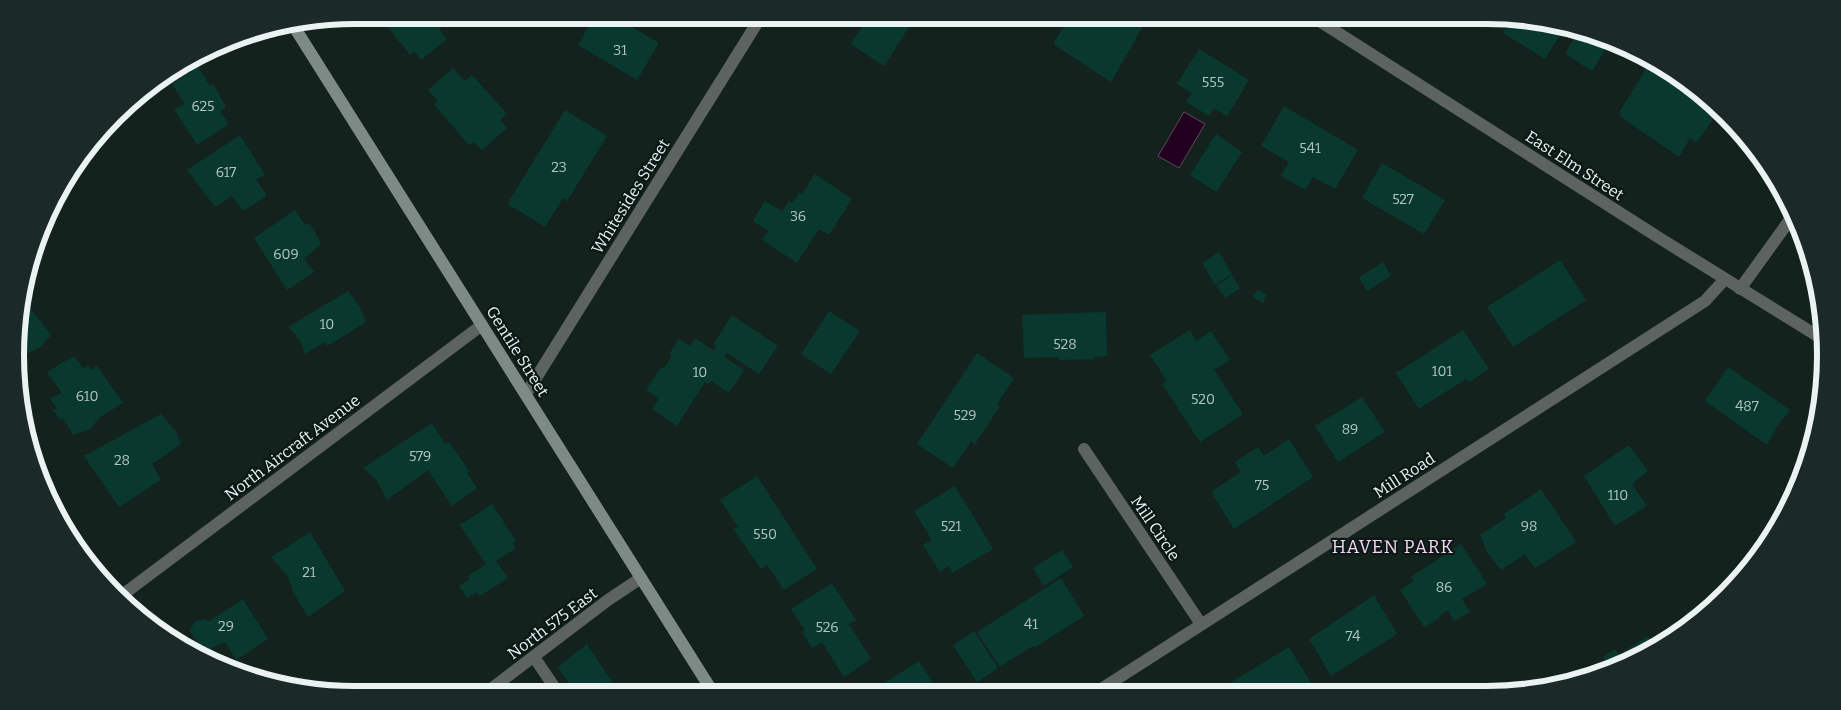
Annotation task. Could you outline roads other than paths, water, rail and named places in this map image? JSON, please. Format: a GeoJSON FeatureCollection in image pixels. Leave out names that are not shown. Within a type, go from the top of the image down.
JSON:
{"type":"FeatureCollection","features":[{"type":"Feature","properties":{"kind":"main road","name":"Gentile Street"},"geometry":{"type":"LineString","coordinates":[[296,29],[709,686]]}},
{"type":"Feature","properties":{"kind":"street","name":"Whitesides Street"},"geometry":{"type":"LineString","coordinates":[[526,394],[756,24]]}},
{"type":"Feature","properties":{"kind":"street","name":"East Elm Street"},"geometry":{"type":"LineString","coordinates":[[1324,24],[1740,289],[1817,336]]}},
{"type":"Feature","properties":{"kind":"street"},"geometry":{"type":"LineString","coordinates":[[1740,289],[1789,221]]}},
{"type":"Feature","properties":{"kind":"street","name":"Mill Road"},"geometry":{"type":"LineString","coordinates":[[1106,686],[1705,301],[1725,279]]}},
{"type":"Feature","properties":{"kind":"street","name":"North Aircraft Avenue"},"geometry":{"type":"LineString","coordinates":[[125,593],[482,325]]}},
{"type":"Feature","properties":{"kind":"street","name":"Mill Circle"},"geometry":{"type":"LineString","coordinates":[[1084,450],[1201,624]]}},
{"type":"Feature","properties":{"kind":"street","name":"North 575 East"},"geometry":{"type":"LineString","coordinates":[[495,686],[608,600],[641,578]]}},
{"type":"Feature","properties":{"kind":"street"},"geometry":{"type":"LineString","coordinates":[[534,657],[554,686]]}},
{"type":"Feature","properties":{"kind":"district","name":"HAVEN PARK"},"geometry":{"type":"Point","coordinates":[1393,547]}}]}
